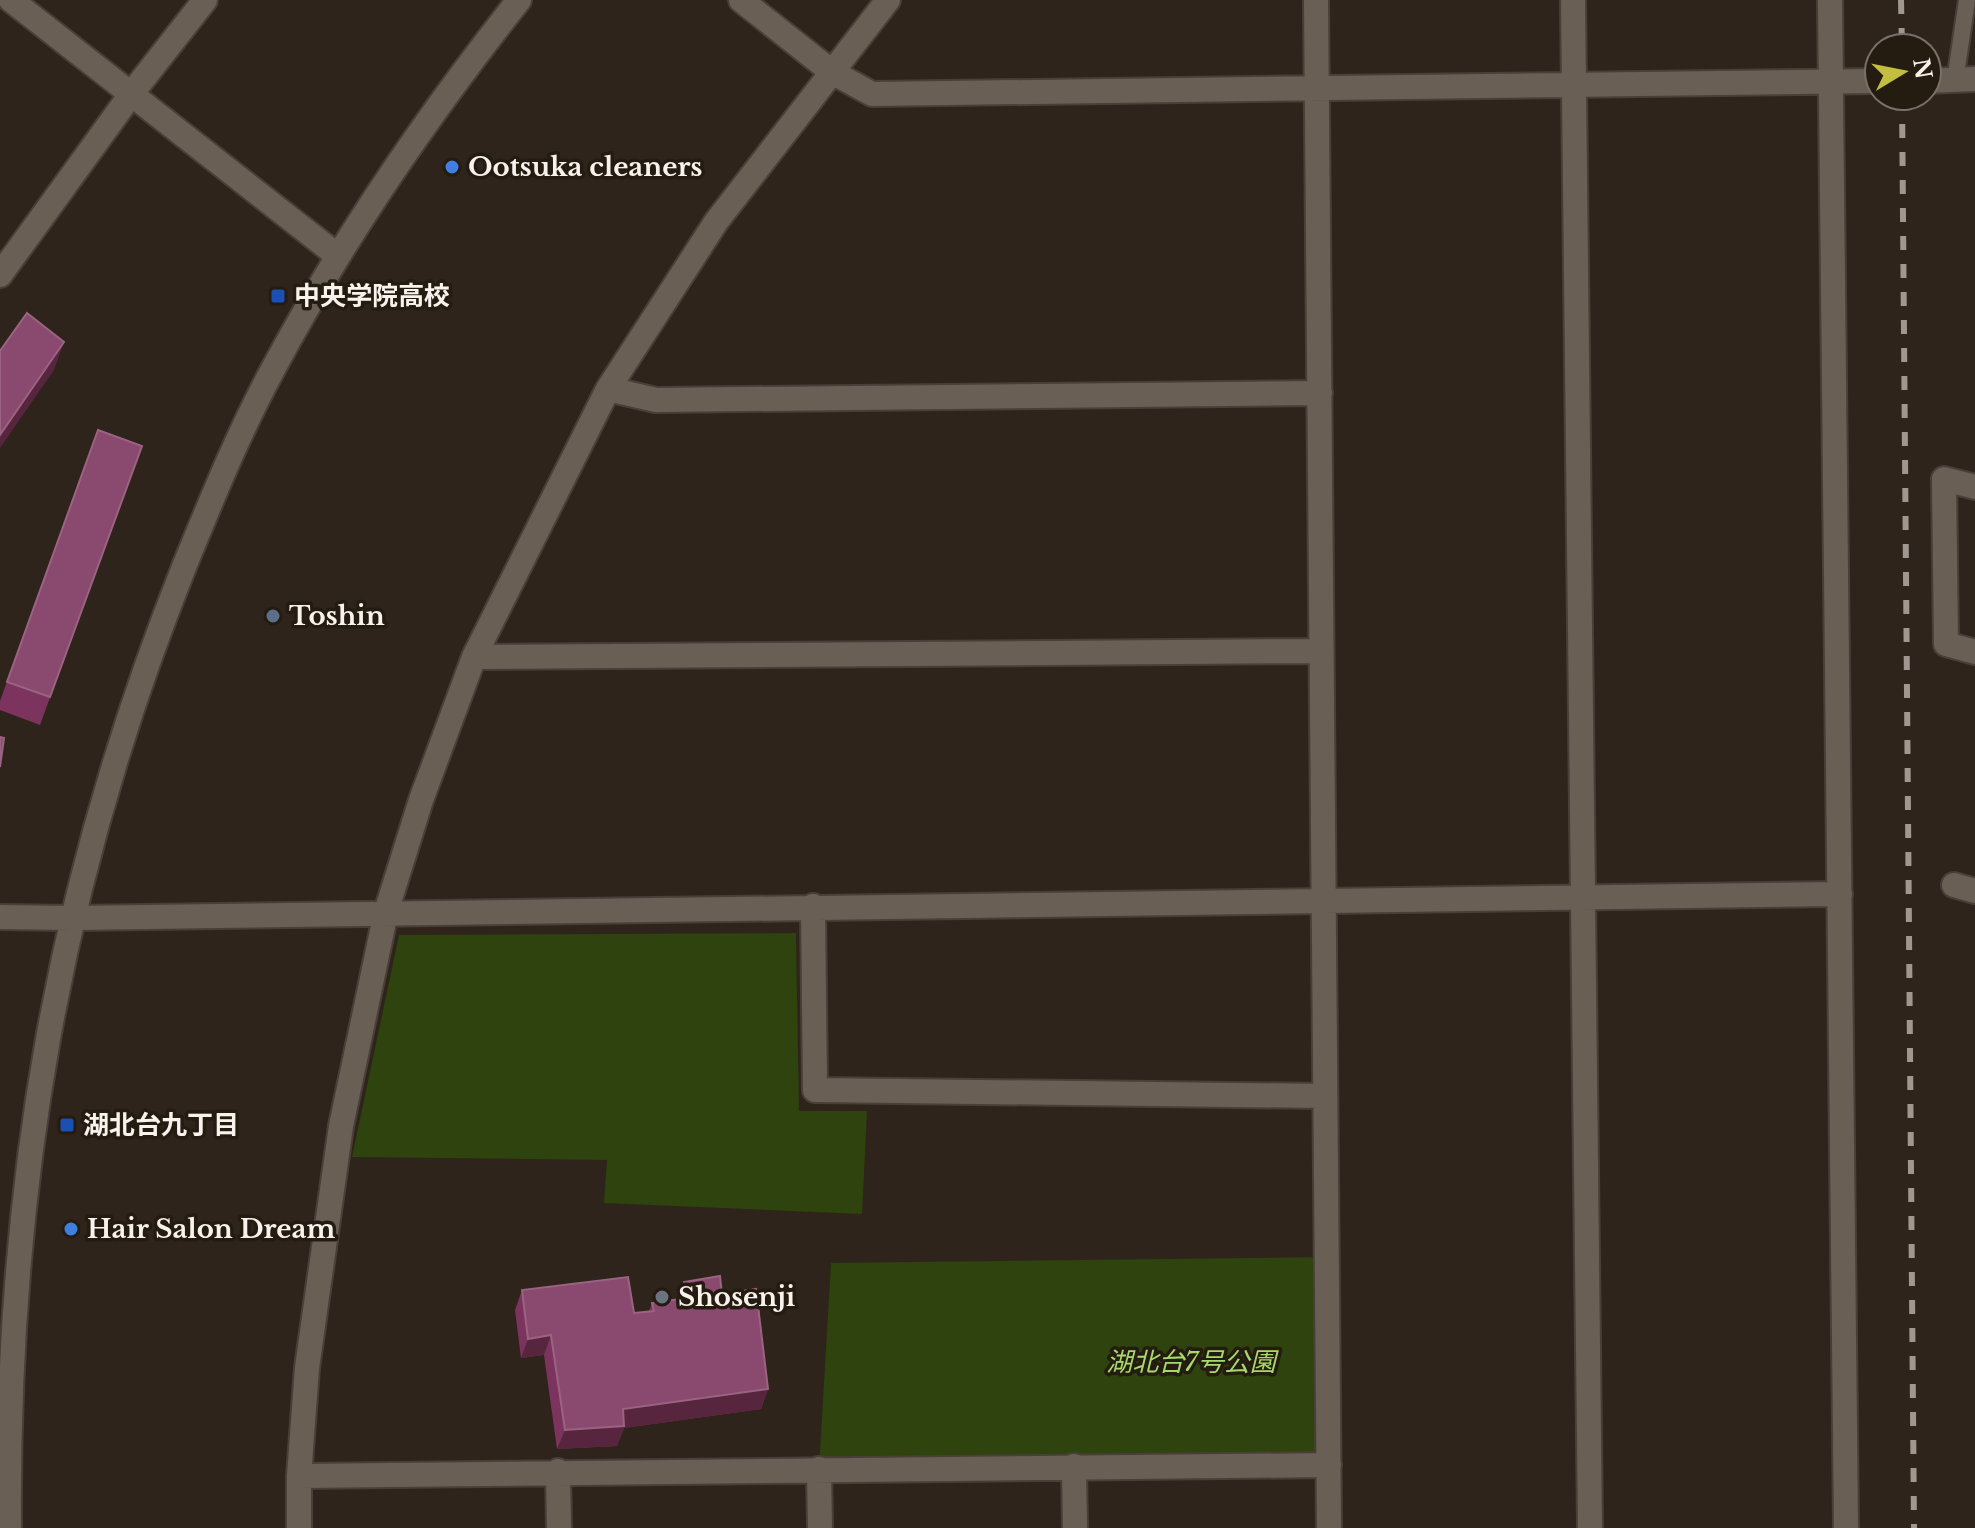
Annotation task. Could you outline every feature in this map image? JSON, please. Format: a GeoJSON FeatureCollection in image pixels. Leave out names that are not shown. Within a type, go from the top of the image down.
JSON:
{"type":"FeatureCollection","features":[{"type":"Feature","properties":{"kind":"street"},"geometry":{"type":"LineString","coordinates":[[11,0],[338,256]]}},
{"type":"Feature","properties":{"kind":"street"},"geometry":{"type":"LineString","coordinates":[[0,275],[132,93],[205,0]]}},
{"type":"Feature","properties":{"kind":"street"},"geometry":{"type":"LineString","coordinates":[[9,1528],[9,1254],[46,1035],[72,918],[116,754],[174,592],[271,373],[338,256],[463,71],[519,0]]}},
{"type":"Feature","properties":{"kind":"street"},"geometry":{"type":"LineString","coordinates":[[741,0],[832,72],[872,94],[1863,81]]}},
{"type":"Feature","properties":{"kind":"street"},"geometry":{"type":"LineString","coordinates":[[299,1528],[299,1476],[307,1368],[341,1126],[386,912],[421,800],[474,657],[608,389],[716,222],[888,0]]}},
{"type":"Feature","properties":{"kind":"street"},"geometry":{"type":"LineString","coordinates":[[1316,0],[1329,1528]]}},
{"type":"Feature","properties":{"kind":"street"},"geometry":{"type":"LineString","coordinates":[[1573,0],[1590,1528]]}},
{"type":"Feature","properties":{"kind":"street"},"geometry":{"type":"LineString","coordinates":[[1830,0],[1846,1528]]}},
{"type":"Feature","properties":{"kind":"street"},"geometry":{"type":"LineString","coordinates":[[1943,81],[1965,80]]}},
{"type":"Feature","properties":{"kind":"street"},"geometry":{"type":"LineString","coordinates":[[608,389],[656,400],[1320,393]]}},
{"type":"Feature","properties":{"kind":"street"},"geometry":{"type":"LineString","coordinates":[[1975,487],[1944,479],[1946,644],[1975,652]]}},
{"type":"Feature","properties":{"kind":"street"},"geometry":{"type":"LineString","coordinates":[[474,657],[1320,651]]}},
{"type":"Feature","properties":{"kind":"street"},"geometry":{"type":"LineString","coordinates":[[0,917],[1840,894]]}},
{"type":"Feature","properties":{"kind":"street"},"geometry":{"type":"LineString","coordinates":[[813,906],[815,1090],[1325,1096]]}},
{"type":"Feature","properties":{"kind":"street"},"geometry":{"type":"LineString","coordinates":[[299,1476],[1329,1465]]}},
{"type":"Feature","properties":{"kind":"street"},"geometry":{"type":"LineString","coordinates":[[1074,1466],[1075,1528]]}},
{"type":"Feature","properties":{"kind":"street"},"geometry":{"type":"LineString","coordinates":[[819,1469],[820,1528]]}},
{"type":"Feature","properties":{"kind":"street"},"geometry":{"type":"LineString","coordinates":[[558,1471],[559,1528]]}},
{"type":"Feature","properties":{"kind":"lane"},"geometry":{"type":"LineString","coordinates":[[1965,80],[1967,0]]}},
{"type":"Feature","properties":{"kind":"green space"},"geometry":{"type":"Polygon","coordinates":[[[796,933],[799,1111],[867,1111],[862,1214],[604,1203],[607,1160],[352,1157],[399,935],[796,933]]]}},
{"type":"Feature","properties":{"kind":"green space","name":"湖北台7号公園"},"geometry":{"type":"Polygon","coordinates":[[[1327,1257],[1329,1465],[819,1469],[831,1263],[1327,1257]]]}},
{"type":"Feature","properties":{"kind":"building"},"geometry":{"type":"Polygon","coordinates":[[[27,313],[64,342],[0,435],[0,351],[27,313]]]}},
{"type":"Feature","properties":{"kind":"building"},"geometry":{"type":"Polygon","coordinates":[[[98,430],[142,446],[50,697],[7,682],[98,430]]]}},
{"type":"Feature","properties":{"kind":"building"},"geometry":{"type":"Polygon","coordinates":[[[0,737],[4,738],[0,767],[0,737]]]}},
{"type":"Feature","properties":{"kind":"building"},"geometry":{"type":"Polygon","coordinates":[[[720,1276],[722,1294],[756,1289],[768,1389],[623,1409],[624,1426],[565,1430],[551,1335],[528,1339],[522,1290],[628,1277],[634,1313],[654,1311],[652,1303],[687,1298],[684,1282],[720,1276]]]}},
{"type":"Feature","properties":{"kind":"railway"},"geometry":{"type":"LineString","coordinates":[[1901,0],[1902,32]]}},
{"type":"Feature","properties":{"kind":"railway"},"geometry":{"type":"LineString","coordinates":[[1902,112],[1914,1528]]}},
{"type":"Feature","properties":{"kind":"place","name":"Ootsuka cleaners"},"geometry":{"type":"Point","coordinates":[452,167]}},
{"type":"Feature","properties":{"kind":"place","name":"中央学院高校"},"geometry":{"type":"Point","coordinates":[278,296]}},
{"type":"Feature","properties":{"kind":"place","name":"Toshin"},"geometry":{"type":"Point","coordinates":[273,616]}},
{"type":"Feature","properties":{"kind":"place","name":"湖北台九丁目"},"geometry":{"type":"Point","coordinates":[67,1125]}},
{"type":"Feature","properties":{"kind":"place","name":"Hair Salon Dream"},"geometry":{"type":"Point","coordinates":[71,1229]}},
{"type":"Feature","properties":{"kind":"place","name":"Shosenji"},"geometry":{"type":"Point","coordinates":[662,1297]}}]}
